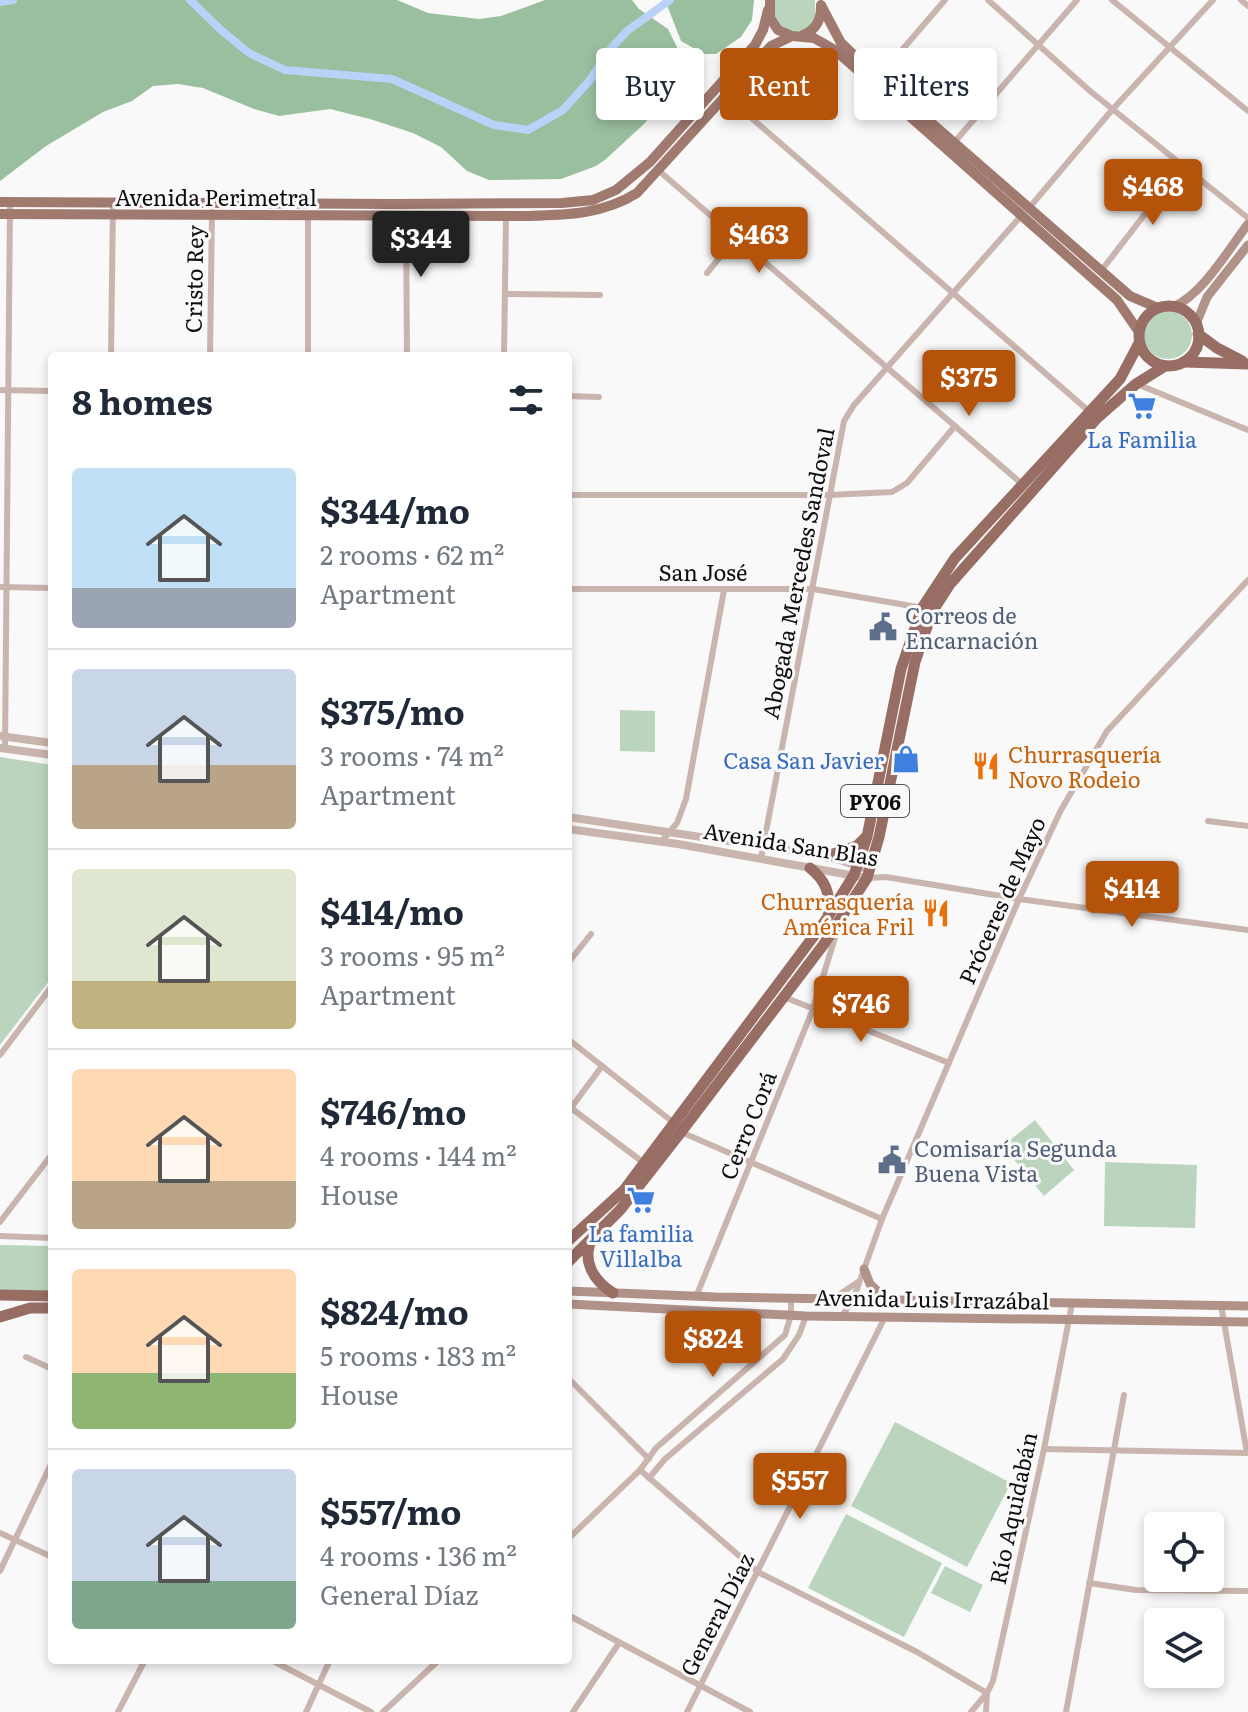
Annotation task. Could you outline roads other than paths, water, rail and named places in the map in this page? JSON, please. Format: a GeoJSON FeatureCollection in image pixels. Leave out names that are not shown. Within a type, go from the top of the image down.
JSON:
{"type":"FeatureCollection","features":[{"type":"Feature","properties":{"kind":"highway","name":"PY06"},"geometry":{"type":"LineString","coordinates":[[1173,307],[1188,314],[1197,329],[1217,348],[1247,364]]}},
{"type":"Feature","properties":{"kind":"highway"},"geometry":{"type":"LineString","coordinates":[[1158,308],[1173,307]]}},
{"type":"Feature","properties":{"kind":"highway","name":"PY06"},"geometry":{"type":"LineString","coordinates":[[572,1258],[620,1210],[828,917],[855,871],[867,837],[901,669],[927,610],[1026,487],[1093,415],[1125,372],[1145,317],[1158,308]]}},
{"type":"Feature","properties":{"kind":"highway"},"geometry":{"type":"LineString","coordinates":[[1184,362],[1194,352],[1197,329]]}},
{"type":"Feature","properties":{"kind":"highway"},"geometry":{"type":"LineString","coordinates":[[1139,337],[1147,357],[1165,366]]}},
{"type":"Feature","properties":{"kind":"highway","name":"PY06"},"geometry":{"type":"LineString","coordinates":[[1093,415],[1165,366],[1184,362],[1247,364]]}},
{"type":"Feature","properties":{"kind":"highway","name":"PY06"},"geometry":{"type":"LineString","coordinates":[[572,1237],[614,1199],[677,1128],[784,997],[869,874],[927,610]]}},
{"type":"Feature","properties":{"kind":"highway"},"geometry":{"type":"LineString","coordinates":[[827,856],[857,846],[867,837]]}},
{"type":"Feature","properties":{"kind":"highway"},"geometry":{"type":"LineString","coordinates":[[810,868],[826,886],[830,903],[828,917]]}},
{"type":"Feature","properties":{"kind":"highway"},"geometry":{"type":"LineString","coordinates":[[597,1231],[589,1245],[588,1261],[600,1283],[613,1293]]}},
{"type":"Feature","properties":{"kind":"highway"},"geometry":{"type":"LineString","coordinates":[[0,1295],[48,1296]]}},
{"type":"Feature","properties":{"kind":"highway"},"geometry":{"type":"LineString","coordinates":[[0,1317],[30,1308],[48,1308]]}},
{"type":"Feature","properties":{"kind":"main road"},"geometry":{"type":"LineString","coordinates":[[820,3],[841,43],[854,57]]}},
{"type":"Feature","properties":{"kind":"main road"},"geometry":{"type":"LineString","coordinates":[[796,36],[815,28],[819,21],[820,3]]}},
{"type":"Feature","properties":{"kind":"main road"},"geometry":{"type":"LineString","coordinates":[[769,5],[773,25],[778,30],[814,38],[854,64]]}},
{"type":"Feature","properties":{"kind":"main road","name":"Avenida Perimetral"},"geometry":{"type":"LineString","coordinates":[[5,214],[308,217],[593,200],[616,190],[650,162],[717,88],[760,38],[769,5]]}},
{"type":"Feature","properties":{"kind":"main road","name":"Avenida Perimetral"},"geometry":{"type":"LineString","coordinates":[[769,48],[796,36]]}},
{"type":"Feature","properties":{"kind":"main road","name":"Avenida Perimetral"},"geometry":{"type":"LineString","coordinates":[[5,202],[308,204],[506,216],[565,215],[606,208],[637,193],[720,103]]}},
{"type":"Feature","properties":{"kind":"main road"},"geometry":{"type":"LineString","coordinates":[[920,120],[1025,212],[1117,300],[1139,337]]}},
{"type":"Feature","properties":{"kind":"main road"},"geometry":{"type":"LineString","coordinates":[[1025,212],[1137,301],[1158,308]]}},
{"type":"Feature","properties":{"kind":"main road"},"geometry":{"type":"LineString","coordinates":[[1173,307],[1190,297],[1248,221]]}},
{"type":"Feature","properties":{"kind":"main road"},"geometry":{"type":"LineString","coordinates":[[1197,329],[1207,297],[1248,245]]}},
{"type":"Feature","properties":{"kind":"main road"},"geometry":{"type":"LineString","coordinates":[[864,1269],[870,1284],[888,1301]]}},
{"type":"Feature","properties":{"kind":"main road","name":"Avenida Luis Irrazábal"},"geometry":{"type":"LineString","coordinates":[[572,1291],[831,1300],[1248,1306]]}},
{"type":"Feature","properties":{"kind":"main road","name":"Avenida Luis Irrazábal"},"geometry":{"type":"LineString","coordinates":[[572,1304],[806,1316],[1248,1322]]}},
{"type":"Feature","properties":{"kind":"street"},"geometry":{"type":"LineString","coordinates":[[904,48],[945,0]]}},
{"type":"Feature","properties":{"kind":"street"},"geometry":{"type":"LineString","coordinates":[[988,0],[1112,110],[1248,221]]}},
{"type":"Feature","properties":{"kind":"street"},"geometry":{"type":"LineString","coordinates":[[950,147],[1077,0]]}},
{"type":"Feature","properties":{"kind":"street"},"geometry":{"type":"LineString","coordinates":[[1112,0],[1248,111]]}},
{"type":"Feature","properties":{"kind":"street","name":"Abogada Mercedes Sandoval"},"geometry":{"type":"LineString","coordinates":[[762,853],[844,421],[1112,110],[1213,0]]}},
{"type":"Feature","properties":{"kind":"street"},"geometry":{"type":"LineString","coordinates":[[1241,0],[1248,6]]}},
{"type":"Feature","properties":{"kind":"street"},"geometry":{"type":"LineString","coordinates":[[717,88],[720,91]]}},
{"type":"Feature","properties":{"kind":"street"},"geometry":{"type":"LineString","coordinates":[[754,120],[1093,415]]}},
{"type":"Feature","properties":{"kind":"street"},"geometry":{"type":"LineString","coordinates":[[650,162],[1026,487]]}},
{"type":"Feature","properties":{"kind":"street"},"geometry":{"type":"LineString","coordinates":[[1101,271],[1182,166]]}},
{"type":"Feature","properties":{"kind":"street"},"geometry":{"type":"LineString","coordinates":[[5,202],[2,749],[48,755]]}},
{"type":"Feature","properties":{"kind":"street"},"geometry":{"type":"LineString","coordinates":[[111,352],[113,202]]}},
{"type":"Feature","properties":{"kind":"street","name":"Cristo Rey"},"geometry":{"type":"LineString","coordinates":[[210,352],[212,203]]}},
{"type":"Feature","properties":{"kind":"street"},"geometry":{"type":"LineString","coordinates":[[308,204],[308,352]]}},
{"type":"Feature","properties":{"kind":"street"},"geometry":{"type":"LineString","coordinates":[[504,352],[506,204]]}},
{"type":"Feature","properties":{"kind":"street"},"geometry":{"type":"LineString","coordinates":[[406,209],[407,352]]}},
{"type":"Feature","properties":{"kind":"street"},"geometry":{"type":"LineString","coordinates":[[707,273],[737,236]]}},
{"type":"Feature","properties":{"kind":"street"},"geometry":{"type":"LineString","coordinates":[[505,294],[600,295]]}},
{"type":"Feature","properties":{"kind":"street"},"geometry":{"type":"LineString","coordinates":[[1136,384],[1248,430]]}},
{"type":"Feature","properties":{"kind":"street"},"geometry":{"type":"LineString","coordinates":[[4,390],[48,391]]}},
{"type":"Feature","properties":{"kind":"street"},"geometry":{"type":"LineString","coordinates":[[572,396],[599,397]]}},
{"type":"Feature","properties":{"kind":"street"},"geometry":{"type":"LineString","coordinates":[[572,495],[882,494],[900,489],[955,426]]}},
{"type":"Feature","properties":{"kind":"street","name":"Próceres de Mayo"},"geometry":{"type":"LineString","coordinates":[[842,1316],[853,1300],[882,1219],[1019,899],[1061,810],[1107,731],[1248,580]]}},
{"type":"Feature","properties":{"kind":"street"},"geometry":{"type":"LineString","coordinates":[[3,587],[48,588]]}},
{"type":"Feature","properties":{"kind":"street","name":"San José"},"geometry":{"type":"LineString","coordinates":[[572,589],[813,589],[927,610]]}},
{"type":"Feature","properties":{"kind":"street"},"geometry":{"type":"LineString","coordinates":[[661,842],[683,811],[686,799],[724,590]]}},
{"type":"Feature","properties":{"kind":"street"},"geometry":{"type":"LineString","coordinates":[[2,737],[48,743]]}},
{"type":"Feature","properties":{"kind":"street","name":"Avenida San Blas"},"geometry":{"type":"LineString","coordinates":[[572,818],[670,832],[762,853],[810,868],[855,871],[1019,899],[1248,930]]}},
{"type":"Feature","properties":{"kind":"street"},"geometry":{"type":"LineString","coordinates":[[1208,821],[1248,826]]}},
{"type":"Feature","properties":{"kind":"street","name":"Avenida San Blas"},"geometry":{"type":"LineString","coordinates":[[572,830],[762,853],[827,856],[855,871]]}},
{"type":"Feature","properties":{"kind":"street","name":"Cerro Corá"},"geometry":{"type":"LineString","coordinates":[[696,1297],[813,1009],[840,920]]}},
{"type":"Feature","properties":{"kind":"street"},"geometry":{"type":"LineString","coordinates":[[572,958],[591,934]]}},
{"type":"Feature","properties":{"kind":"street"},"geometry":{"type":"LineString","coordinates":[[0,1055],[48,991]]}},
{"type":"Feature","properties":{"kind":"street"},"geometry":{"type":"LineString","coordinates":[[784,997],[949,1063]]}},
{"type":"Feature","properties":{"kind":"street"},"geometry":{"type":"LineString","coordinates":[[572,1042],[677,1128],[882,1219]]}},
{"type":"Feature","properties":{"kind":"street"},"geometry":{"type":"LineString","coordinates":[[572,1106],[602,1066]]}},
{"type":"Feature","properties":{"kind":"street"},"geometry":{"type":"LineString","coordinates":[[572,1112],[644,1163]]}},
{"type":"Feature","properties":{"kind":"street"},"geometry":{"type":"LineString","coordinates":[[0,1222],[48,1159]]}},
{"type":"Feature","properties":{"kind":"street"},"geometry":{"type":"LineString","coordinates":[[0,1236],[48,1238]]}},
{"type":"Feature","properties":{"kind":"street"},"geometry":{"type":"LineString","coordinates":[[831,1300],[861,1280]]}},
{"type":"Feature","properties":{"kind":"street"},"geometry":{"type":"LineString","coordinates":[[572,1535],[640,1470],[656,1448],[785,1335],[791,1315],[791,1299]]}},
{"type":"Feature","properties":{"kind":"street","name":"Río Aquidabán"},"geometry":{"type":"LineString","coordinates":[[971,1712],[993,1681],[1072,1304]]}},
{"type":"Feature","properties":{"kind":"street"},"geometry":{"type":"LineString","coordinates":[[1044,1449],[1248,1454],[1221,1305]]}},
{"type":"Feature","properties":{"kind":"street"},"geometry":{"type":"LineString","coordinates":[[649,1478],[665,1459],[783,1359],[799,1335],[806,1316]]}},
{"type":"Feature","properties":{"kind":"street","name":"General Díaz"},"geometry":{"type":"LineString","coordinates":[[687,1712],[885,1317]]}},
{"type":"Feature","properties":{"kind":"street"},"geometry":{"type":"LineString","coordinates":[[26,1357],[48,1367]]}},
{"type":"Feature","properties":{"kind":"street"},"geometry":{"type":"LineString","coordinates":[[572,1382],[649,1459]]}},
{"type":"Feature","properties":{"kind":"street"},"geometry":{"type":"LineString","coordinates":[[1066,1712],[1124,1395]]}},
{"type":"Feature","properties":{"kind":"street"},"geometry":{"type":"LineString","coordinates":[[0,1571],[48,1470]]}},
{"type":"Feature","properties":{"kind":"street"},"geometry":{"type":"LineString","coordinates":[[640,1470],[758,1572],[917,1652],[987,1693],[986,1712]]}},
{"type":"Feature","properties":{"kind":"street"},"geometry":{"type":"LineString","coordinates":[[0,1533],[48,1555]]}},
{"type":"Feature","properties":{"kind":"street"},"geometry":{"type":"LineString","coordinates":[[1089,1583],[1136,1590],[1248,1591]]}},
{"type":"Feature","properties":{"kind":"street"},"geometry":{"type":"LineString","coordinates":[[572,1617],[750,1712]]}},
{"type":"Feature","properties":{"kind":"street"},"geometry":{"type":"LineString","coordinates":[[573,1712],[619,1643]]}},
{"type":"Feature","properties":{"kind":"street"},"geometry":{"type":"LineString","coordinates":[[118,1712],[143,1664]]}},
{"type":"Feature","properties":{"kind":"street"},"geometry":{"type":"LineString","coordinates":[[279,1664],[371,1712]]}},
{"type":"Feature","properties":{"kind":"street"},"geometry":{"type":"LineString","coordinates":[[306,1712],[328,1664]]}},
{"type":"Feature","properties":{"kind":"street"},"geometry":{"type":"LineString","coordinates":[[383,1712],[435,1664]]}},
{"type":"Feature","properties":{"kind":"waterway"},"geometry":{"type":"LineString","coordinates":[[0,2],[13,0]]}},
{"type":"Feature","properties":{"kind":"waterway"},"geometry":{"type":"LineString","coordinates":[[190,0],[249,53],[285,70],[392,79],[494,125],[528,130],[563,110],[627,31],[670,0]]}},
{"type":"Feature","properties":{"kind":"place","name":"La Familia"},"geometry":{"type":"Point","coordinates":[1142,406]}},
{"type":"Feature","properties":{"kind":"place","name":"Correos de Encarnación"},"geometry":{"type":"Point","coordinates":[883,627]}},
{"type":"Feature","properties":{"kind":"place","name":"Casa San Javier"},"geometry":{"type":"Point","coordinates":[906,759]}},
{"type":"Feature","properties":{"kind":"place","name":"Churrasquería Novo Rodeio"},"geometry":{"type":"Point","coordinates":[986,766]}},
{"type":"Feature","properties":{"kind":"place","name":"Churrasquería América Fril"},"geometry":{"type":"Point","coordinates":[936,913]}},
{"type":"Feature","properties":{"kind":"place","name":"Comisaría Segunda Buena Vista"},"geometry":{"type":"Point","coordinates":[892,1160]}},
{"type":"Feature","properties":{"kind":"place","name":"La familia Villalba"},"geometry":{"type":"Point","coordinates":[641,1200]}}]}
